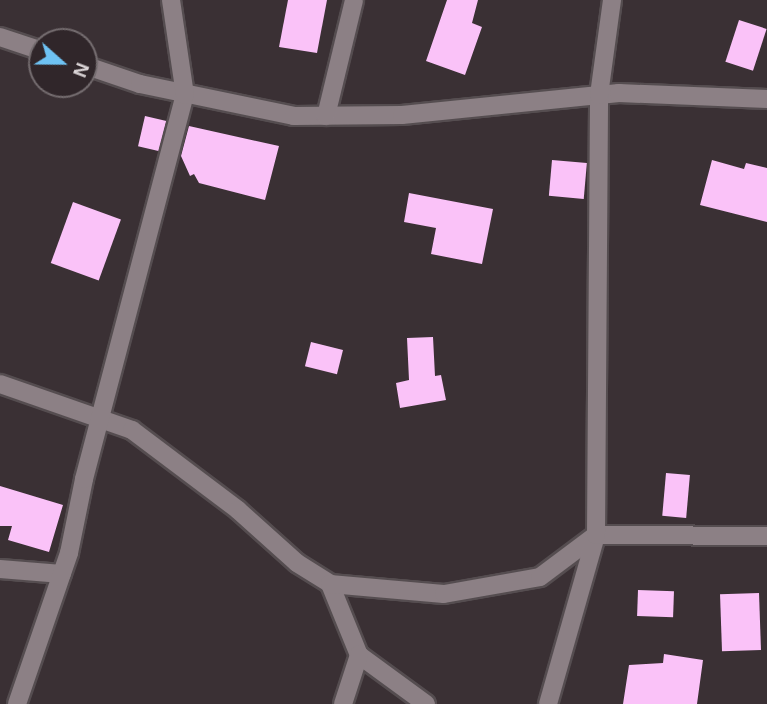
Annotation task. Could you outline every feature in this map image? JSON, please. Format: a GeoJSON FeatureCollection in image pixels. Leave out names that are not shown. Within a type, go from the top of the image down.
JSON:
{"type":"FeatureCollection","features":[{"type":"Feature","properties":{"kind":"street"},"geometry":{"type":"LineString","coordinates":[[17,704],[62,574],[185,95],[171,0]]}},
{"type":"Feature","properties":{"kind":"street"},"geometry":{"type":"LineString","coordinates":[[326,116],[354,0]]}},
{"type":"Feature","properties":{"kind":"street"},"geometry":{"type":"LineString","coordinates":[[548,704],[596,535],[599,95],[612,0]]}},
{"type":"Feature","properties":{"kind":"street"},"geometry":{"type":"LineString","coordinates":[[0,37],[28,46]]}},
{"type":"Feature","properties":{"kind":"street"},"geometry":{"type":"LineString","coordinates":[[98,70],[140,85],[294,116],[402,115],[620,93],[767,99]]}},
{"type":"Feature","properties":{"kind":"street"},"geometry":{"type":"LineString","coordinates":[[0,384],[132,430],[239,510],[298,563],[330,584],[444,593],[540,577],[596,535],[767,536]]}},
{"type":"Feature","properties":{"kind":"street"},"geometry":{"type":"LineString","coordinates":[[0,569],[62,574]]}},
{"type":"Feature","properties":{"kind":"street"},"geometry":{"type":"LineString","coordinates":[[330,584],[359,655],[426,704]]}},
{"type":"Feature","properties":{"kind":"street"},"geometry":{"type":"LineString","coordinates":[[343,704],[359,655]]}},
{"type":"Feature","properties":{"kind":"building"},"geometry":{"type":"Polygon","coordinates":[[[288,0],[327,0],[317,53],[279,47],[288,0]]]}},
{"type":"Feature","properties":{"kind":"building"},"geometry":{"type":"Polygon","coordinates":[[[447,0],[478,0],[472,23],[482,27],[465,75],[426,61],[447,0]]]}},
{"type":"Feature","properties":{"kind":"building"},"geometry":{"type":"Polygon","coordinates":[[[739,20],[767,29],[753,71],[725,62],[739,20]]]}},
{"type":"Feature","properties":{"kind":"building"},"geometry":{"type":"Polygon","coordinates":[[[145,116],[166,121],[159,151],[138,146],[145,116]]]}},
{"type":"Feature","properties":{"kind":"building"},"geometry":{"type":"Polygon","coordinates":[[[189,126],[279,146],[265,200],[199,183],[194,174],[190,176],[181,156],[189,126]]]}},
{"type":"Feature","properties":{"kind":"building"},"geometry":{"type":"Polygon","coordinates":[[[552,160],[587,163],[584,199],[549,196],[552,160]]]}},
{"type":"Feature","properties":{"kind":"building"},"geometry":{"type":"Polygon","coordinates":[[[712,160],[744,169],[746,163],[767,168],[767,222],[700,205],[712,160]]]}},
{"type":"Feature","properties":{"kind":"building"},"geometry":{"type":"Polygon","coordinates":[[[409,193],[493,209],[482,264],[431,254],[436,228],[404,222],[409,193]]]}},
{"type":"Feature","properties":{"kind":"building"},"geometry":{"type":"Polygon","coordinates":[[[73,202],[121,219],[99,281],[51,263],[73,202]]]}},
{"type":"Feature","properties":{"kind":"building"},"geometry":{"type":"Polygon","coordinates":[[[433,337],[435,376],[441,375],[446,400],[400,408],[396,383],[409,380],[407,338],[433,337]]]}},
{"type":"Feature","properties":{"kind":"building"},"geometry":{"type":"Polygon","coordinates":[[[311,342],[343,350],[337,374],[305,366],[311,342]]]}},
{"type":"Feature","properties":{"kind":"building"},"geometry":{"type":"Polygon","coordinates":[[[666,473],[690,475],[686,518],[662,516],[666,473]]]}},
{"type":"Feature","properties":{"kind":"building"},"geometry":{"type":"Polygon","coordinates":[[[0,486],[63,505],[49,552],[8,540],[12,526],[0,526],[0,486]]]}},
{"type":"Feature","properties":{"kind":"building"},"geometry":{"type":"Polygon","coordinates":[[[638,590],[674,591],[673,617],[637,616],[638,590]]]}},
{"type":"Feature","properties":{"kind":"building"},"geometry":{"type":"Polygon","coordinates":[[[759,593],[761,650],[722,651],[720,594],[759,593]]]}},
{"type":"Feature","properties":{"kind":"building"},"geometry":{"type":"Polygon","coordinates":[[[664,654],[703,660],[697,704],[623,704],[629,665],[663,663],[664,654]]]}}]}
